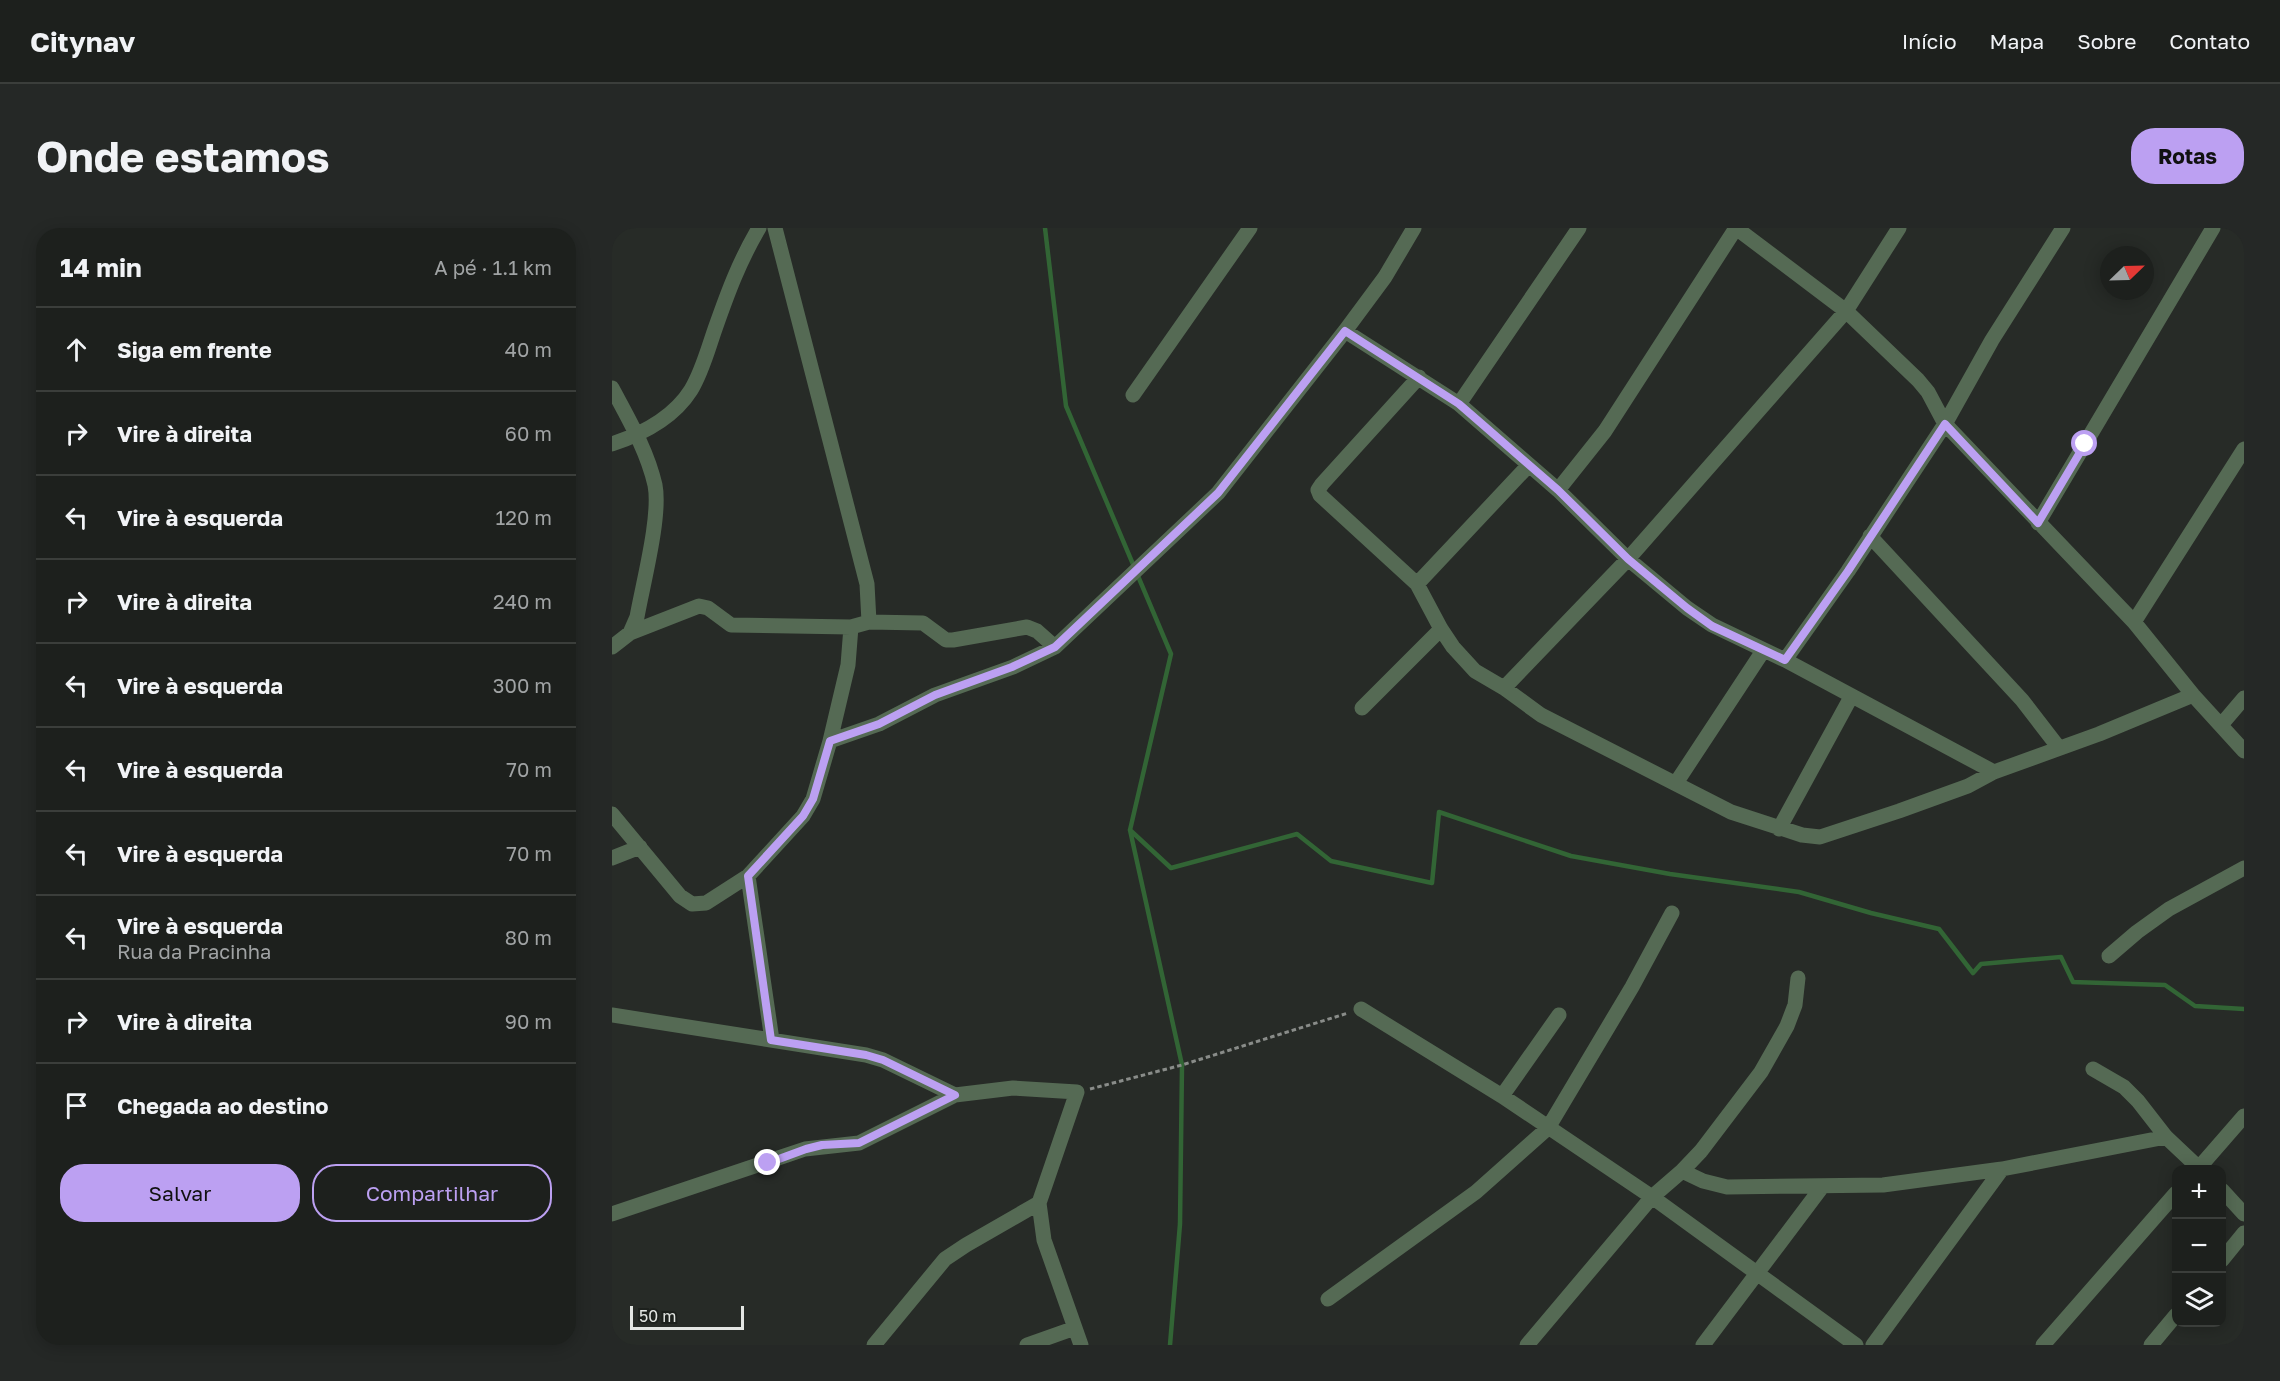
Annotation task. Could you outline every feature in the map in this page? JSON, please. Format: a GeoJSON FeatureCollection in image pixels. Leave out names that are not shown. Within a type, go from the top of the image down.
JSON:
{"type":"FeatureCollection","features":[{"type":"Feature","properties":{"kind":"street"},"geometry":{"type":"LineString","coordinates":[[612,444],[637,435],[678,406],[691,390],[741,257],[759,228]]}},
{"type":"Feature","properties":{"kind":"street"},"geometry":{"type":"LineString","coordinates":[[775,228],[867,584],[869,622]]}},
{"type":"Feature","properties":{"kind":"street"},"geometry":{"type":"LineString","coordinates":[[1132,395],[1250,228]]}},
{"type":"Feature","properties":{"kind":"street"},"geometry":{"type":"LineString","coordinates":[[830,741],[879,724],[935,695],[1012,667],[1055,647],[1218,493],[1385,277],[1414,228]]}},
{"type":"Feature","properties":{"kind":"street"},"geometry":{"type":"LineString","coordinates":[[1459,404],[1579,228]]}},
{"type":"Feature","properties":{"kind":"street"},"geometry":{"type":"LineString","coordinates":[[1558,490],[1605,430],[1736,228],[1846,311],[1918,380],[1945,424],[2134,622],[2193,695],[2244,751]]}},
{"type":"Feature","properties":{"kind":"street"},"geometry":{"type":"LineString","coordinates":[[1504,688],[1628,559],[1846,311],[1899,228]]}},
{"type":"Feature","properties":{"kind":"street"},"geometry":{"type":"LineString","coordinates":[[1785,660],[1945,424],[1992,340],[2063,228]]}},
{"type":"Feature","properties":{"kind":"street"},"geometry":{"type":"LineString","coordinates":[[2038,523],[2212,228]]}},
{"type":"Feature","properties":{"kind":"street"},"geometry":{"type":"LineString","coordinates":[[1345,331],[1459,404],[1558,490],[1628,559],[1712,626],[1785,660],[1994,772]]}},
{"type":"Feature","properties":{"kind":"street"},"geometry":{"type":"LineString","coordinates":[[1419,377],[1318,490],[1320,495],[1417,584],[1441,629],[1453,647],[1475,671],[1504,688],[1541,715],[1731,812],[1779,829],[1820,837],[1968,786],[1994,772],[2161,710],[2193,695]]}},
{"type":"Feature","properties":{"kind":"street"},"geometry":{"type":"LineString","coordinates":[[612,388],[637,435],[655,485],[656,512],[637,617],[630,633]]}},
{"type":"Feature","properties":{"kind":"street"},"geometry":{"type":"LineString","coordinates":[[2134,622],[2244,449]]}},
{"type":"Feature","properties":{"kind":"street"},"geometry":{"type":"LineString","coordinates":[[1417,584],[1528,466]]}},
{"type":"Feature","properties":{"kind":"street"},"geometry":{"type":"LineString","coordinates":[[1870,536],[2022,700],[2059,748]]}},
{"type":"Feature","properties":{"kind":"street"},"geometry":{"type":"LineString","coordinates":[[612,647],[630,633],[699,606],[708,608],[730,625],[851,627],[869,622],[923,624],[946,640],[1027,627],[1037,631],[1055,647]]}},
{"type":"Feature","properties":{"kind":"street"},"geometry":{"type":"LineString","coordinates":[[612,814],[680,896],[692,904],[706,903],[748,876],[803,816],[813,799],[848,665],[851,627]]}},
{"type":"Feature","properties":{"kind":"street"},"geometry":{"type":"LineString","coordinates":[[1362,708],[1441,629]]}},
{"type":"Feature","properties":{"kind":"street"},"geometry":{"type":"LineString","coordinates":[[1676,783],[1762,651]]}},
{"type":"Feature","properties":{"kind":"street"},"geometry":{"type":"LineString","coordinates":[[1779,829],[1851,697]]}},
{"type":"Feature","properties":{"kind":"street"},"geometry":{"type":"LineString","coordinates":[[2221,725],[2244,698]]}},
{"type":"Feature","properties":{"kind":"street"},"geometry":{"type":"LineString","coordinates":[[612,858],[640,847]]}},
{"type":"Feature","properties":{"kind":"street"},"geometry":{"type":"LineString","coordinates":[[2109,956],[2169,909],[2244,868]]}},
{"type":"Feature","properties":{"kind":"street"},"geometry":{"type":"LineString","coordinates":[[748,876],[771,1040]]}},
{"type":"Feature","properties":{"kind":"street"},"geometry":{"type":"LineString","coordinates":[[1328,1299],[1476,1192],[1548,1128],[1632,987],[1672,913]]}},
{"type":"Feature","properties":{"kind":"street"},"geometry":{"type":"LineString","coordinates":[[1527,1345],[1652,1197],[1701,1151],[1761,1072],[1795,1005],[1798,978]]}},
{"type":"Feature","properties":{"kind":"street"},"geometry":{"type":"LineString","coordinates":[[1361,1009],[1502,1096],[1652,1197],[1856,1345]]}},
{"type":"Feature","properties":{"kind":"street"},"geometry":{"type":"LineString","coordinates":[[612,1015],[875,1058],[955,1095]]}},
{"type":"Feature","properties":{"kind":"street"},"geometry":{"type":"LineString","coordinates":[[1502,1096],[1559,1015]]}},
{"type":"Feature","properties":{"kind":"street"},"geometry":{"type":"LineString","coordinates":[[2093,1069],[2124,1087],[2166,1137],[2195,1165]]}},
{"type":"Feature","properties":{"kind":"street"},"geometry":{"type":"LineString","coordinates":[[612,1214],[806,1149],[822,1145],[859,1143],[955,1095],[1013,1088],[1077,1092],[1039,1203],[1044,1240],[1081,1345]]}},
{"type":"Feature","properties":{"kind":"street"},"geometry":{"type":"LineString","coordinates":[[2202,1165],[2244,1116]]}},
{"type":"Feature","properties":{"kind":"street"},"geometry":{"type":"LineString","coordinates":[[1682,1171],[1702,1181],[1727,1187],[1883,1185],[2002,1169],[2166,1137]]}},
{"type":"Feature","properties":{"kind":"street"},"geometry":{"type":"LineString","coordinates":[[1873,1345],[2002,1169]]}},
{"type":"Feature","properties":{"kind":"street"},"geometry":{"type":"LineString","coordinates":[[1703,1345],[1822,1187]]}},
{"type":"Feature","properties":{"kind":"street"},"geometry":{"type":"LineString","coordinates":[[2226,1194],[2244,1214]]}},
{"type":"Feature","properties":{"kind":"street"},"geometry":{"type":"LineString","coordinates":[[2043,1345],[2172,1198]]}},
{"type":"Feature","properties":{"kind":"street"},"geometry":{"type":"LineString","coordinates":[[874,1345],[945,1259],[1039,1203]]}},
{"type":"Feature","properties":{"kind":"street"},"geometry":{"type":"LineString","coordinates":[[2226,1255],[2244,1233]]}},
{"type":"Feature","properties":{"kind":"street"},"geometry":{"type":"LineString","coordinates":[[2151,1345],[2172,1320]]}},
{"type":"Feature","properties":{"kind":"street"},"geometry":{"type":"LineString","coordinates":[[1027,1345],[1075,1328]]}},
{"type":"Feature","properties":{"kind":"path"},"geometry":{"type":"LineString","coordinates":[[1077,1092],[1182,1065],[1361,1009]]}},
{"type":"Feature","properties":{"kind":"waterway"},"geometry":{"type":"LineString","coordinates":[[1045,228],[1066,406],[1171,654],[1130,830],[1182,1065],[1180,1224],[1170,1345]]}},
{"type":"Feature","properties":{"kind":"waterway"},"geometry":{"type":"LineString","coordinates":[[1130,830],[1171,868],[1297,834],[1331,861],[1432,883],[1439,812],[1571,856],[1670,874],[1799,892],[1871,913],[1939,929],[1973,973],[1981,964],[2061,957],[2073,982],[2165,985],[2195,1006],[2244,1009]]}},
{"type":"Feature","properties":{"kind":"route"},"geometry":{"type":"LineString","coordinates":[[768,1163],[822,1145],[859,1143],[955,1095],[883,1060],[866,1055],[771,1040],[748,876],[803,816],[813,799],[830,741],[879,724],[935,695],[1012,667],[1055,647],[1218,493],[1345,331],[1459,404],[1558,490],[1628,559],[1687,608],[1712,626],[1785,660],[1848,571],[1945,424],[2038,523],[2085,444]]}}]}
